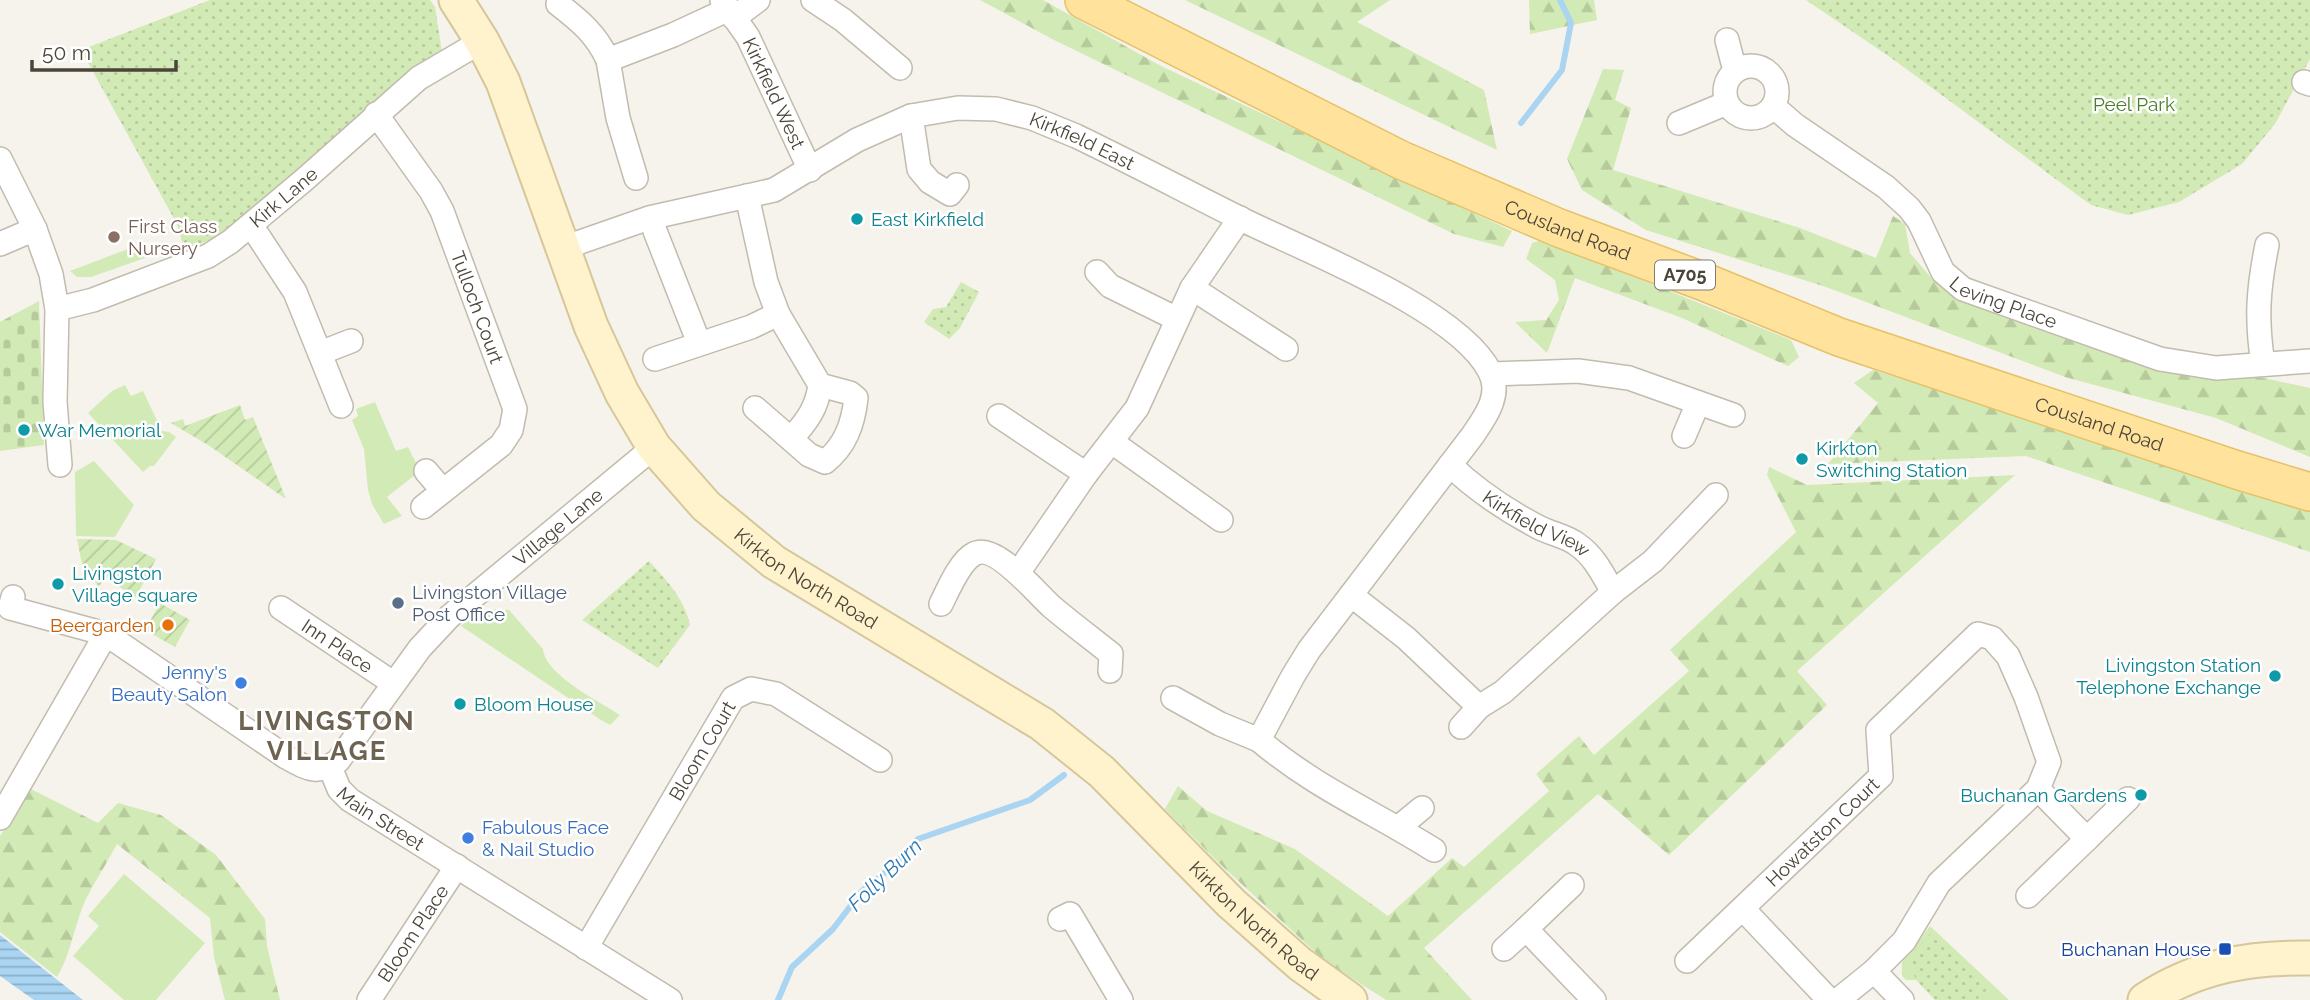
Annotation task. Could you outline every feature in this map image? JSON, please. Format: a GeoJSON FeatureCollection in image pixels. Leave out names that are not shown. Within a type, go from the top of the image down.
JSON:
{"type":"FeatureCollection","features":[{"type":"Feature","properties":{"kind":"main road","name":"Kirkton North Road"},"geometry":{"type":"LineString","coordinates":[[456,0],[503,82],[591,326],[622,393],[654,447],[706,506],[774,562],[1042,724],[1102,772],[1231,903],[1300,964],[1350,1000]]}},
{"type":"Feature","properties":{"kind":"main road","name":"Cousland Road"},"geometry":{"type":"LineString","coordinates":[[1084,0],[1401,160],[1559,228],[1702,281],[1839,337],[2223,466],[2310,492]]}},
{"type":"Feature","properties":{"kind":"main road"},"geometry":{"type":"LineString","coordinates":[[2145,1000],[2195,974],[2235,962],[2270,957],[2310,958]]}},
{"type":"Feature","properties":{"kind":"street","name":"Kirkfield West"},"geometry":{"type":"LineString","coordinates":[[608,60],[673,35],[728,9],[758,0]]}},
{"type":"Feature","properties":{"kind":"street"},"geometry":{"type":"LineString","coordinates":[[813,0],[843,20],[900,68]]}},
{"type":"Feature","properties":{"kind":"street"},"geometry":{"type":"LineString","coordinates":[[558,4],[586,26],[600,42],[608,60],[618,118],[636,178]]}},
{"type":"Feature","properties":{"kind":"street","name":"Kirkfield West"},"geometry":{"type":"LineString","coordinates":[[728,9],[748,37],[810,170]]}},
{"type":"Feature","properties":{"kind":"street"},"geometry":{"type":"LineString","coordinates":[[1727,40],[1735,71]]}},
{"type":"Feature","properties":{"kind":"street","name":"Kirk Lane"},"geometry":{"type":"LineString","coordinates":[[57,309],[93,300],[208,256],[251,225],[419,78],[481,41]]}},
{"type":"Feature","properties":{"kind":"street"},"geometry":{"type":"LineString","coordinates":[[1752,66],[1768,72],[1776,88],[1773,106],[1761,116],[1753,118],[1738,115],[1727,103],[1725,86],[1735,71],[1752,66]]}},
{"type":"Feature","properties":{"kind":"street"},"geometry":{"type":"LineString","coordinates":[[1679,123],[1727,103]]}},
{"type":"Feature","properties":{"kind":"street","name":"Leving Place"},"geometry":{"type":"LineString","coordinates":[[1773,106],[1886,187],[1909,208],[1919,221],[1943,272],[1963,289],[2160,359],[2216,368],[2310,361]]}},
{"type":"Feature","properties":{"kind":"street","name":"Kirkfield East"},"geometry":{"type":"LineString","coordinates":[[563,248],[649,218],[774,190],[857,140],[911,116],[958,108],[996,109],[1032,118],[1097,145],[1400,296],[1422,308],[1457,335],[1478,354],[1492,374]]}},
{"type":"Feature","properties":{"kind":"street","name":"Tulloch Court"},"geometry":{"type":"LineString","coordinates":[[376,114],[431,191],[442,211],[515,408],[511,430],[501,445],[423,507]]}},
{"type":"Feature","properties":{"kind":"street"},"geometry":{"type":"LineString","coordinates":[[911,116],[919,169],[930,182],[951,194]]}},
{"type":"Feature","properties":{"kind":"street"},"geometry":{"type":"LineString","coordinates":[[0,159],[36,229],[51,274],[57,309],[55,402],[60,465]]}},
{"type":"Feature","properties":{"kind":"street"},"geometry":{"type":"LineString","coordinates":[[747,196],[766,282],[778,314],[820,385],[811,416],[792,438]]}},
{"type":"Feature","properties":{"kind":"street"},"geometry":{"type":"LineString","coordinates":[[1018,573],[1086,474],[1137,408],[1192,288],[1240,218]]}},
{"type":"Feature","properties":{"kind":"street"},"geometry":{"type":"LineString","coordinates":[[251,225],[295,292],[341,406]]}},
{"type":"Feature","properties":{"kind":"street"},"geometry":{"type":"LineString","coordinates":[[0,244],[36,229]]}},
{"type":"Feature","properties":{"kind":"street"},"geometry":{"type":"LineString","coordinates":[[655,230],[699,343]]}},
{"type":"Feature","properties":{"kind":"street"},"geometry":{"type":"LineString","coordinates":[[2263,364],[2258,328],[2258,292],[2267,245]]}},
{"type":"Feature","properties":{"kind":"street"},"geometry":{"type":"LineString","coordinates":[[1097,272],[1110,286],[1177,319]]}},
{"type":"Feature","properties":{"kind":"street"},"geometry":{"type":"LineString","coordinates":[[1192,288],[1286,349]]}},
{"type":"Feature","properties":{"kind":"street"},"geometry":{"type":"LineString","coordinates":[[655,359],[751,327],[778,314]]}},
{"type":"Feature","properties":{"kind":"street"},"geometry":{"type":"LineString","coordinates":[[320,353],[351,341]]}},
{"type":"Feature","properties":{"kind":"street"},"geometry":{"type":"LineString","coordinates":[[1259,740],[1293,676],[1350,595],[1490,410],[1494,394],[1492,374],[1578,371],[1629,378],[1733,415]]}},
{"type":"Feature","properties":{"kind":"street"},"geometry":{"type":"LineString","coordinates":[[755,408],[809,455],[825,462],[837,452],[848,434],[856,398],[849,393],[820,385]]}},
{"type":"Feature","properties":{"kind":"street"},"geometry":{"type":"LineString","coordinates":[[1684,436],[1698,403]]}},
{"type":"Feature","properties":{"kind":"street"},"geometry":{"type":"LineString","coordinates":[[999,416],[1086,474]]}},
{"type":"Feature","properties":{"kind":"street"},"geometry":{"type":"LineString","coordinates":[[1112,442],[1221,520]]}},
{"type":"Feature","properties":{"kind":"street","name":"Village Lane"},"geometry":{"type":"LineString","coordinates":[[330,766],[345,752],[420,648],[463,604],[654,447]]}},
{"type":"Feature","properties":{"kind":"street","name":"Kirkfield View"},"geometry":{"type":"LineString","coordinates":[[1450,465],[1468,482],[1510,512],[1577,543],[1594,559],[1613,592]]}},
{"type":"Feature","properties":{"kind":"street"},"geometry":{"type":"LineString","coordinates":[[426,471],[443,491]]}},
{"type":"Feature","properties":{"kind":"street"},"geometry":{"type":"LineString","coordinates":[[1461,727],[1479,707],[1503,692],[1613,592],[1653,561],[1716,495]]}},
{"type":"Feature","properties":{"kind":"street"},"geometry":{"type":"LineString","coordinates":[[941,604],[950,573],[972,554],[982,551],[1018,573],[1050,606],[1111,654],[1110,671]]}},
{"type":"Feature","properties":{"kind":"street"},"geometry":{"type":"LineString","coordinates":[[1350,595],[1406,638],[1479,707]]}},
{"type":"Feature","properties":{"kind":"street"},"geometry":{"type":"LineString","coordinates":[[0,818],[106,634],[9,608],[13,597]]}},
{"type":"Feature","properties":{"kind":"street","name":"Inn Place"},"geometry":{"type":"LineString","coordinates":[[281,608],[393,683]]}},
{"type":"Feature","properties":{"kind":"street","name":"Main Street"},"geometry":{"type":"LineString","coordinates":[[106,634],[286,757],[310,769],[322,770],[330,766],[339,789],[350,800],[670,1000]]}},
{"type":"Feature","properties":{"kind":"street","name":"Howatston Court"},"geometry":{"type":"LineString","coordinates":[[1687,961],[1881,776],[1878,730],[1978,634],[1992,638],[2008,656],[2026,697],[2049,762],[2038,789]]}},
{"type":"Feature","properties":{"kind":"street","name":"Bloom Court"},"geometry":{"type":"LineString","coordinates":[[586,947],[733,698],[751,689],[776,694],[880,760]]}},
{"type":"Feature","properties":{"kind":"street"},"geometry":{"type":"LineString","coordinates":[[1173,698],[1220,724],[1259,740],[1298,771],[1343,799],[1399,827],[1434,850]]}},
{"type":"Feature","properties":{"kind":"street"},"geometry":{"type":"LineString","coordinates":[[1838,1000],[1874,971],[1903,941],[1939,883],[2038,789],[2087,839]]}},
{"type":"Feature","properties":{"kind":"street"},"geometry":{"type":"LineString","coordinates":[[2028,896],[2128,800]]}},
{"type":"Feature","properties":{"kind":"street"},"geometry":{"type":"LineString","coordinates":[[1399,827],[1422,808]]}},
{"type":"Feature","properties":{"kind":"street","name":"Bloom Place"},"geometry":{"type":"LineString","coordinates":[[362,996],[457,866]]}},
{"type":"Feature","properties":{"kind":"street"},"geometry":{"type":"LineString","coordinates":[[1504,949],[1572,885]]}},
{"type":"Feature","properties":{"kind":"street"},"geometry":{"type":"LineString","coordinates":[[1743,909],[1829,1000]]}},
{"type":"Feature","properties":{"kind":"street"},"geometry":{"type":"LineString","coordinates":[[1073,912],[1121,1000]]}},
{"type":"Feature","properties":{"kind":"street"},"geometry":{"type":"LineString","coordinates":[[1526,929],[1594,1000]]}},
{"type":"Feature","properties":{"kind":"street"},"geometry":{"type":"LineString","coordinates":[[1874,971],[1902,1000]]}},
{"type":"Feature","properties":{"kind":"green space"},"geometry":{"type":"Polygon","coordinates":[[[210,0],[430,0],[435,7],[442,52],[257,208],[215,238],[184,250],[177,224],[81,50],[210,0]]]}},
{"type":"Feature","properties":{"kind":"green space"},"geometry":{"type":"Polygon","coordinates":[[[980,0],[1043,0],[1161,66],[1512,231],[1503,247],[1454,234],[1054,40],[980,0]]]}},
{"type":"Feature","properties":{"kind":"green space"},"geometry":{"type":"Polygon","coordinates":[[[1185,0],[1390,0],[1357,22],[1484,90],[1497,150],[1185,0]]]}},
{"type":"Feature","properties":{"kind":"green space"},"geometry":{"type":"Polygon","coordinates":[[[1529,0],[1594,0],[1597,20],[1530,34],[1529,0]]]}},
{"type":"Feature","properties":{"kind":"green space","name":"Peel Park"},"geometry":{"type":"Polygon","coordinates":[[[1806,0],[2310,0],[2310,59],[2275,124],[2242,164],[2179,202],[2128,215],[2091,205],[1890,57],[1806,0]]]}},
{"type":"Feature","properties":{"kind":"green space"},"geometry":{"type":"Polygon","coordinates":[[[1603,69],[1624,70],[1615,100],[1631,108],[1613,170],[1800,228],[1876,258],[1893,216],[1905,224],[1910,253],[1933,280],[1957,296],[2157,367],[2207,378],[2245,374],[2310,388],[2310,457],[2216,418],[2065,377],[1826,287],[1646,230],[1582,190],[1567,159],[1603,69]]]}},
{"type":"Feature","properties":{"kind":"green space"},"geometry":{"type":"Polygon","coordinates":[[[1542,240],[1791,340],[1799,357],[1788,366],[1682,318],[1575,278],[1547,353],[1515,322],[1546,320],[1559,300],[1555,280],[1526,259],[1532,243],[1542,240]]]}},
{"type":"Feature","properties":{"kind":"green space"},"geometry":{"type":"Polygon","coordinates":[[[141,244],[145,258],[91,277],[77,277],[70,271],[141,244]]]}},
{"type":"Feature","properties":{"kind":"green space"},"geometry":{"type":"Polygon","coordinates":[[[961,282],[979,292],[960,328],[949,339],[924,322],[933,309],[946,307],[961,282]]]}},
{"type":"Feature","properties":{"kind":"green space"},"geometry":{"type":"Polygon","coordinates":[[[39,301],[44,445],[0,451],[0,322],[39,301]]]}},
{"type":"Feature","properties":{"kind":"green space"},"geometry":{"type":"Polygon","coordinates":[[[1873,370],[2310,506],[2310,552],[2026,456],[1828,464],[1878,403],[1854,383],[1873,370]]]}},
{"type":"Feature","properties":{"kind":"green space"},"geometry":{"type":"Polygon","coordinates":[[[125,385],[131,396],[143,391],[162,431],[176,437],[154,466],[143,472],[88,413],[112,391],[125,385]]]}},
{"type":"Feature","properties":{"kind":"green space"},"geometry":{"type":"Polygon","coordinates":[[[375,402],[396,451],[408,447],[420,471],[387,497],[402,516],[384,524],[372,504],[364,449],[352,420],[358,416],[356,409],[375,402]]]}},
{"type":"Feature","properties":{"kind":"green space"},"geometry":{"type":"Polygon","coordinates":[[[240,405],[245,420],[253,417],[286,499],[171,423],[183,419],[185,426],[240,405]]]}},
{"type":"Feature","properties":{"kind":"green space"},"geometry":{"type":"Polygon","coordinates":[[[94,461],[134,505],[115,537],[76,536],[75,472],[94,461]]]}},
{"type":"Feature","properties":{"kind":"green space"},"geometry":{"type":"Polygon","coordinates":[[[1769,467],[1807,485],[2015,475],[1797,671],[1827,705],[1669,855],[1598,794],[1424,948],[1472,1000],[1386,1000],[1325,961],[1165,809],[1178,786],[1207,811],[1295,849],[1388,916],[1452,858],[1464,867],[1549,791],[1536,774],[1579,736],[1594,755],[1689,671],[1670,650],[1796,532],[1767,475],[1769,467]]]}},
{"type":"Feature","properties":{"kind":"green space"},"geometry":{"type":"Polygon","coordinates":[[[77,539],[116,540],[156,559],[136,597],[105,578],[99,587],[82,564],[77,539]]]}},
{"type":"Feature","properties":{"kind":"green space"},"geometry":{"type":"Polygon","coordinates":[[[649,561],[679,598],[690,625],[658,668],[582,620],[649,561]]]}},
{"type":"Feature","properties":{"kind":"green space","name":"Beergarden"},"geometry":{"type":"Polygon","coordinates":[[[160,603],[190,620],[175,647],[145,630],[160,603]]]}},
{"type":"Feature","properties":{"kind":"green space"},"geometry":{"type":"Polygon","coordinates":[[[480,609],[509,610],[543,649],[546,659],[563,678],[620,715],[610,725],[601,720],[461,626],[480,609]]]}},
{"type":"Feature","properties":{"kind":"green space"},"geometry":{"type":"Polygon","coordinates":[[[29,788],[98,823],[118,803],[161,815],[216,855],[265,919],[267,946],[280,1000],[225,1000],[214,957],[210,918],[117,844],[85,901],[66,959],[57,977],[0,932],[0,836],[29,788]]]}},
{"type":"Feature","properties":{"kind":"green space"},"geometry":{"type":"Polygon","coordinates":[[[124,874],[205,943],[156,1000],[124,1000],[73,956],[99,926],[88,916],[124,874]]]}},
{"type":"Feature","properties":{"kind":"green space"},"geometry":{"type":"Polygon","coordinates":[[[1930,926],[2009,1000],[1935,1000],[1916,980],[1906,980],[1902,976],[1902,962],[1930,926]]]}},
{"type":"Feature","properties":{"kind":"green space"},"geometry":{"type":"Polygon","coordinates":[[[1932,932],[1990,987],[1976,1000],[1936,1000],[1916,980],[1908,958],[1932,932]]]}},
{"type":"Feature","properties":{"kind":"water"},"geometry":{"type":"Polygon","coordinates":[[[0,935],[83,1000],[34,1000],[0,976],[0,935]]]}},
{"type":"Feature","properties":{"kind":"waterway","name":"Folly Burn"},"geometry":{"type":"LineString","coordinates":[[1521,123],[1562,70],[1571,23],[1560,0]]}},
{"type":"Feature","properties":{"kind":"waterway","name":"Folly Burn"},"geometry":{"type":"LineString","coordinates":[[778,1000],[792,967],[833,929],[862,891],[892,867],[918,839],[1030,800],[1064,775]]}},
{"type":"Feature","properties":{"kind":"place","name":"East Kirkfield"},"geometry":{"type":"Point","coordinates":[857,219]}},
{"type":"Feature","properties":{"kind":"place","name":"First Class Nursery"},"geometry":{"type":"Point","coordinates":[114,237]}},
{"type":"Feature","properties":{"kind":"place","name":"War Memorial"},"geometry":{"type":"Point","coordinates":[24,430]}},
{"type":"Feature","properties":{"kind":"place","name":"Kirkton Switching Station"},"geometry":{"type":"Point","coordinates":[1802,459]}},
{"type":"Feature","properties":{"kind":"place","name":"Livingston Village square"},"geometry":{"type":"Point","coordinates":[58,584]}},
{"type":"Feature","properties":{"kind":"place","name":"Livingston Village Post Office"},"geometry":{"type":"Point","coordinates":[398,603]}},
{"type":"Feature","properties":{"kind":"place","name":"Beergarden"},"geometry":{"type":"Point","coordinates":[168,625]}},
{"type":"Feature","properties":{"kind":"place","name":"Livingston Station Telephone Exchange"},"geometry":{"type":"Point","coordinates":[2275,676]}},
{"type":"Feature","properties":{"kind":"place","name":"Jenny's Beauty Salon"},"geometry":{"type":"Point","coordinates":[241,683]}},
{"type":"Feature","properties":{"kind":"place","name":"Bloom House"},"geometry":{"type":"Point","coordinates":[460,704]}},
{"type":"Feature","properties":{"kind":"place","name":"Buchanan Gardens"},"geometry":{"type":"Point","coordinates":[2141,795]}},
{"type":"Feature","properties":{"kind":"place","name":"Fabulous Face & Nail Studio"},"geometry":{"type":"Point","coordinates":[468,838]}},
{"type":"Feature","properties":{"kind":"place","name":"Buchanan House"},"geometry":{"type":"Point","coordinates":[2225,949]}},
{"type":"Feature","properties":{"kind":"district","name":"LIVINGSTON VILLAGE"},"geometry":{"type":"Point","coordinates":[327,736]}}]}
